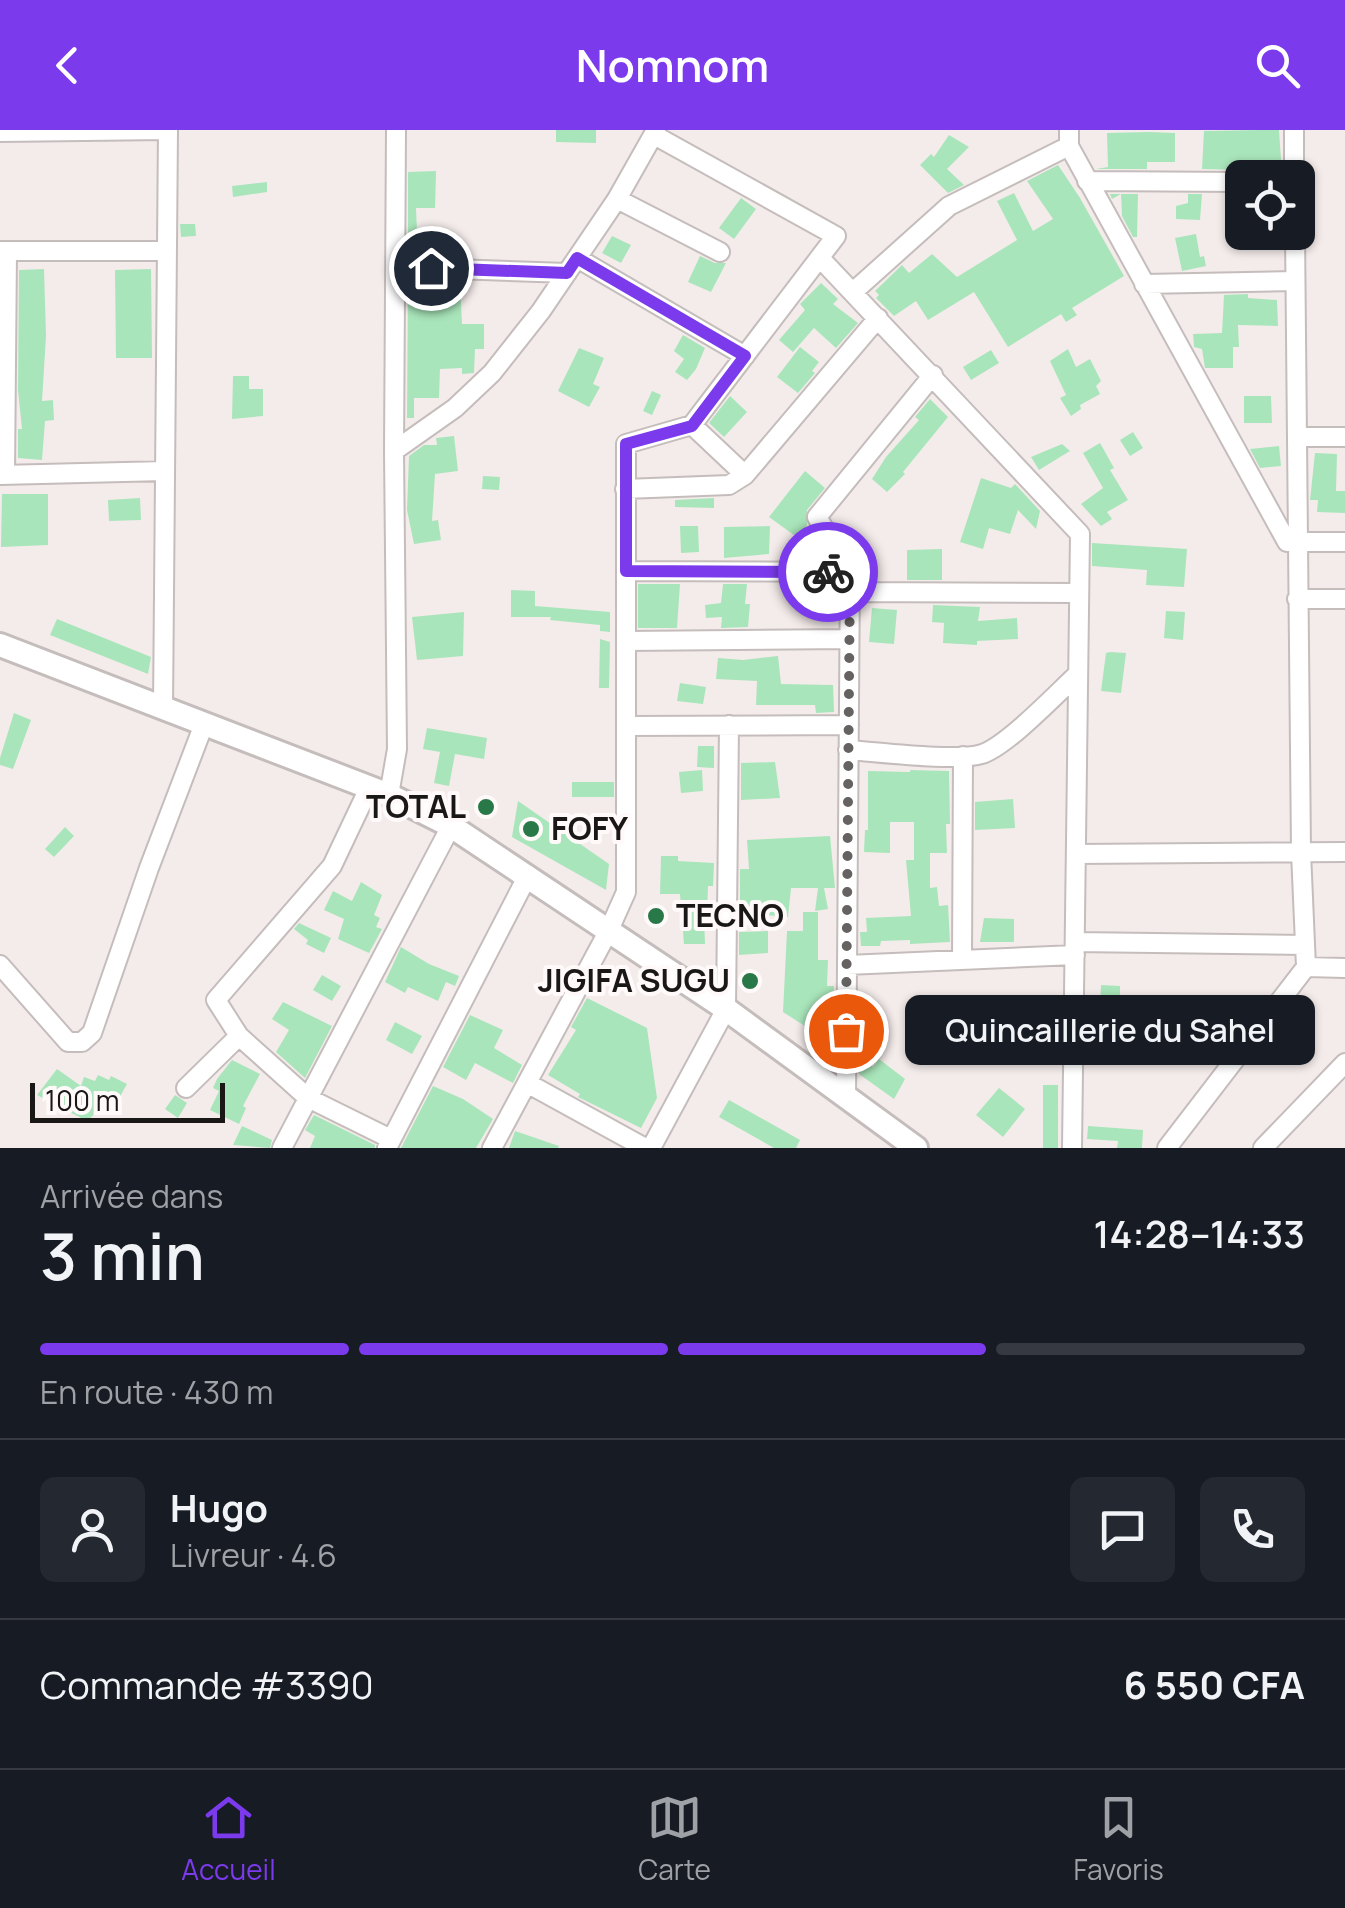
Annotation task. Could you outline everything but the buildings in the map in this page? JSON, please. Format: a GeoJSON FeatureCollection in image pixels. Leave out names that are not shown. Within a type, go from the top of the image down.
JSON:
{"type":"FeatureCollection","features":[{"type":"Feature","properties":{"kind":"main road"},"geometry":{"type":"LineString","coordinates":[[0,645],[379,791],[450,826],[726,1010],[916,1148]]}},
{"type":"Feature","properties":{"kind":"street"},"geometry":{"type":"LineString","coordinates":[[0,132],[168,130],[163,709]]}},
{"type":"Feature","properties":{"kind":"street"},"geometry":{"type":"LineString","coordinates":[[396,130],[397,748],[379,791],[332,866],[218,994],[219,1004],[239,1036],[308,1098],[389,1144],[528,875]]}},
{"type":"Feature","properties":{"kind":"street"},"geometry":{"type":"LineString","coordinates":[[1294,130],[1294,160]]}},
{"type":"Feature","properties":{"kind":"street"},"geometry":{"type":"LineString","coordinates":[[394,451],[454,408],[492,373],[572,266],[655,132],[836,236],[692,426],[626,444],[626,892],[492,1148]]}},
{"type":"Feature","properties":{"kind":"street"},"geometry":{"type":"LineString","coordinates":[[853,292],[949,206],[1069,138],[1144,284],[1287,542],[1345,542]]}},
{"type":"Feature","properties":{"kind":"street"},"geometry":{"type":"LineString","coordinates":[[1088,180],[1225,182]]}},
{"type":"Feature","properties":{"kind":"street"},"geometry":{"type":"LineString","coordinates":[[617,199],[720,252]]}},
{"type":"Feature","properties":{"kind":"street"},"geometry":{"type":"LineString","coordinates":[[165,471],[2,475],[4,251],[167,250]]}},
{"type":"Feature","properties":{"kind":"street"},"geometry":{"type":"LineString","coordinates":[[1167,1148],[1306,967],[1296,542],[1295,250]]}},
{"type":"Feature","properties":{"kind":"street"},"geometry":{"type":"LineString","coordinates":[[820,258],[1080,534],[1072,1148]]}},
{"type":"Feature","properties":{"kind":"street"},"geometry":{"type":"LineString","coordinates":[[397,267],[572,266],[745,356]]}},
{"type":"Feature","properties":{"kind":"street"},"geometry":{"type":"LineString","coordinates":[[1144,284],[1295,281]]}},
{"type":"Feature","properties":{"kind":"street"},"geometry":{"type":"LineString","coordinates":[[625,489],[729,485],[745,476],[878,318]]}},
{"type":"Feature","properties":{"kind":"street"},"geometry":{"type":"LineString","coordinates":[[846,1096],[850,582],[817,517],[933,375]]}},
{"type":"Feature","properties":{"kind":"street"},"geometry":{"type":"LineString","coordinates":[[692,426],[745,476]]}},
{"type":"Feature","properties":{"kind":"street"},"geometry":{"type":"LineString","coordinates":[[1297,437],[1345,437]]}},
{"type":"Feature","properties":{"kind":"street"},"geometry":{"type":"LineString","coordinates":[[626,571],[1079,593]]}},
{"type":"Feature","properties":{"kind":"street"},"geometry":{"type":"LineString","coordinates":[[1297,599],[1345,599]]}},
{"type":"Feature","properties":{"kind":"street"},"geometry":{"type":"LineString","coordinates":[[626,641],[849,640]]}},
{"type":"Feature","properties":{"kind":"street"},"geometry":{"type":"LineString","coordinates":[[848,750],[982,754],[998,745],[1078,674]]}},
{"type":"Feature","properties":{"kind":"street"},"geometry":{"type":"LineString","coordinates":[[0,966],[68,1042],[82,1042],[92,1032],[204,724]]}},
{"type":"Feature","properties":{"kind":"street"},"geometry":{"type":"LineString","coordinates":[[626,726],[849,724]]}},
{"type":"Feature","properties":{"kind":"street"},"geometry":{"type":"LineString","coordinates":[[527,1084],[648,1148],[726,1010],[730,726]]}},
{"type":"Feature","properties":{"kind":"street"},"geometry":{"type":"LineString","coordinates":[[962,960],[963,756]]}},
{"type":"Feature","properties":{"kind":"street"},"geometry":{"type":"LineString","coordinates":[[282,1148],[450,826]]}},
{"type":"Feature","properties":{"kind":"street"},"geometry":{"type":"LineString","coordinates":[[1076,854],[1345,852]]}},
{"type":"Feature","properties":{"kind":"street"},"geometry":{"type":"LineString","coordinates":[[847,966],[962,960],[1075,948],[1305,945]]}},
{"type":"Feature","properties":{"kind":"street"},"geometry":{"type":"LineString","coordinates":[[1306,967],[1345,968]]}},
{"type":"Feature","properties":{"kind":"street"},"geometry":{"type":"LineString","coordinates":[[1074,1025],[1262,1024]]}},
{"type":"Feature","properties":{"kind":"street"},"geometry":{"type":"LineString","coordinates":[[186,1088],[239,1036]]}},
{"type":"Feature","properties":{"kind":"street"},"geometry":{"type":"LineString","coordinates":[[1263,1148],[1345,1063]]}},
{"type":"Feature","properties":{"kind":"way so far"},"geometry":{"type":"LineString","coordinates":[[828,572],[850,572],[846,1031]]}},
{"type":"Feature","properties":{"kind":"place","name":"TOTAL"},"geometry":{"type":"Point","coordinates":[486,807]}},
{"type":"Feature","properties":{"kind":"place","name":"FOFY"},"geometry":{"type":"Point","coordinates":[531,829]}},
{"type":"Feature","properties":{"kind":"place","name":"TECNO"},"geometry":{"type":"Point","coordinates":[656,916]}},
{"type":"Feature","properties":{"kind":"place","name":"JIGIFA SUGU"},"geometry":{"type":"Point","coordinates":[750,981]}},
{"type":"Feature","properties":{"kind":"place","name":"Quincaillerie du Sahel"},"geometry":{"type":"Point","coordinates":[846,1031]}},
{"type":"Feature","properties":{"kind":"route"},"geometry":{"type":"LineString","coordinates":[[431,268],[567,273],[577,258],[745,356],[692,426],[626,444],[626,571],[828,572]]}}]}
